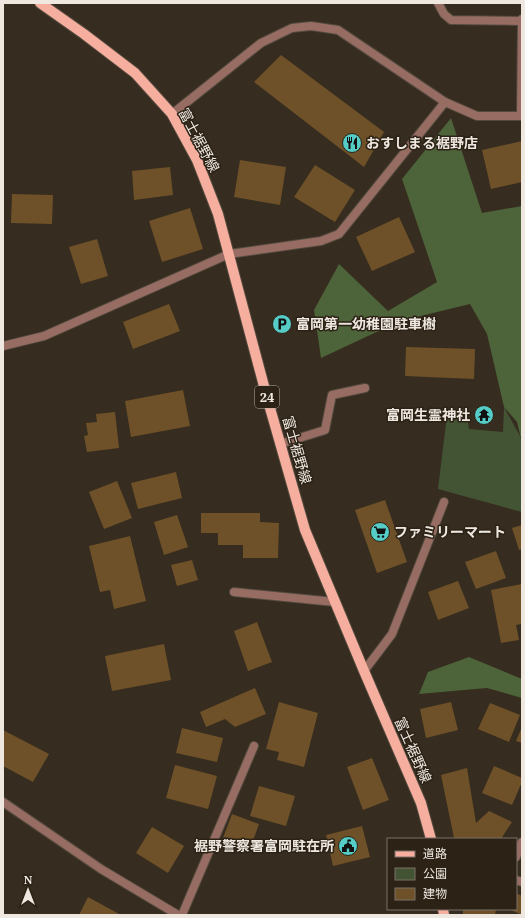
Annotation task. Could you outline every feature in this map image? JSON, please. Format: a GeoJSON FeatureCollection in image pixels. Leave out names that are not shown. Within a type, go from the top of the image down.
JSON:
{"type":"FeatureCollection","features":[{"type":"Feature","properties":{"kind":"main road","name":"富士裾野線"},"geometry":{"type":"LineString","coordinates":[[40,3],[84,34],[134,73],[172,114],[197,160],[218,214],[268,401],[305,530],[421,803],[431,838]]}},
{"type":"Feature","properties":{"kind":"street"},"geometry":{"type":"LineString","coordinates":[[172,114],[261,43],[292,28],[311,26],[338,30],[445,102],[477,116],[522,116],[522,20],[451,20],[444,14],[438,3]]}},
{"type":"Feature","properties":{"kind":"street"},"geometry":{"type":"LineString","coordinates":[[3,346],[44,336],[229,254],[321,241],[338,234],[445,102]]}},
{"type":"Feature","properties":{"kind":"street"},"geometry":{"type":"LineString","coordinates":[[280,444],[325,430],[332,395],[365,388]]}},
{"type":"Feature","properties":{"kind":"street"},"geometry":{"type":"LineString","coordinates":[[364,671],[392,634],[444,502]]}},
{"type":"Feature","properties":{"kind":"street"},"geometry":{"type":"LineString","coordinates":[[234,592],[335,602]]}},
{"type":"Feature","properties":{"kind":"street"},"geometry":{"type":"LineString","coordinates":[[182,915],[254,746]]}},
{"type":"Feature","properties":{"kind":"street"},"geometry":{"type":"LineString","coordinates":[[3,802],[101,869],[178,915]]}},
{"type":"Feature","properties":{"kind":"street"},"geometry":{"type":"LineString","coordinates":[[517,854],[522,842]]}},
{"type":"Feature","properties":{"kind":"green space"},"geometry":{"type":"Polygon","coordinates":[[[451,118],[482,213],[522,206],[522,443],[517,422],[504,407],[487,334],[470,304],[400,321],[321,358],[314,310],[339,264],[388,311],[437,282],[402,179],[451,118]]]}},
{"type":"Feature","properties":{"kind":"green space"},"geometry":{"type":"Polygon","coordinates":[[[504,407],[520,436],[522,443],[522,512],[438,489],[447,415],[466,408],[469,429],[503,432],[504,407]]]}},
{"type":"Feature","properties":{"kind":"green space"},"geometry":{"type":"Polygon","coordinates":[[[469,657],[522,679],[522,698],[487,688],[419,694],[428,672],[469,657]]]}},
{"type":"Feature","properties":{"kind":"building"},"geometry":{"type":"Polygon","coordinates":[[[281,55],[384,132],[364,167],[254,82],[281,55]]]}},
{"type":"Feature","properties":{"kind":"building"},"geometry":{"type":"Polygon","coordinates":[[[522,141],[522,182],[491,189],[482,150],[522,141]]]}},
{"type":"Feature","properties":{"kind":"building"},"geometry":{"type":"Polygon","coordinates":[[[240,160],[286,167],[280,205],[234,197],[240,160]]]}},
{"type":"Feature","properties":{"kind":"building"},"geometry":{"type":"Polygon","coordinates":[[[315,165],[355,190],[335,222],[294,197],[315,165]]]}},
{"type":"Feature","properties":{"kind":"building"},"geometry":{"type":"Polygon","coordinates":[[[170,167],[173,195],[134,200],[132,171],[170,167]]]}},
{"type":"Feature","properties":{"kind":"building"},"geometry":{"type":"Polygon","coordinates":[[[12,194],[53,195],[52,224],[11,223],[12,194]]]}},
{"type":"Feature","properties":{"kind":"building"},"geometry":{"type":"Polygon","coordinates":[[[190,208],[203,249],[162,262],[149,221],[190,208]]]}},
{"type":"Feature","properties":{"kind":"building"},"geometry":{"type":"Polygon","coordinates":[[[399,217],[415,252],[372,271],[356,237],[399,217]]]}},
{"type":"Feature","properties":{"kind":"building"},"geometry":{"type":"Polygon","coordinates":[[[97,239],[108,276],[81,284],[69,247],[97,239]]]}},
{"type":"Feature","properties":{"kind":"building"},"geometry":{"type":"Polygon","coordinates":[[[169,304],[180,331],[133,349],[123,322],[169,304]]]}},
{"type":"Feature","properties":{"kind":"building"},"geometry":{"type":"Polygon","coordinates":[[[406,347],[475,349],[474,379],[405,376],[406,347]]]}},
{"type":"Feature","properties":{"kind":"building"},"geometry":{"type":"Polygon","coordinates":[[[183,390],[190,426],[131,437],[125,401],[183,390]]]}},
{"type":"Feature","properties":{"kind":"building"},"geometry":{"type":"Polygon","coordinates":[[[115,412],[119,448],[87,452],[84,436],[88,435],[86,423],[97,422],[96,414],[115,412]]]}},
{"type":"Feature","properties":{"kind":"building"},"geometry":{"type":"Polygon","coordinates":[[[176,472],[182,498],[138,509],[131,483],[176,472]]]}},
{"type":"Feature","properties":{"kind":"building"},"geometry":{"type":"Polygon","coordinates":[[[117,481],[132,518],[104,529],[89,492],[117,481]]]}},
{"type":"Feature","properties":{"kind":"building"},"geometry":{"type":"Polygon","coordinates":[[[385,500],[407,562],[377,573],[355,510],[385,500]]]}},
{"type":"Feature","properties":{"kind":"building"},"geometry":{"type":"Polygon","coordinates":[[[201,513],[260,513],[260,522],[279,523],[278,558],[243,558],[243,545],[218,545],[218,533],[201,533],[201,513]]]}},
{"type":"Feature","properties":{"kind":"building"},"geometry":{"type":"Polygon","coordinates":[[[177,515],[188,547],[164,555],[154,522],[177,515]]]}},
{"type":"Feature","properties":{"kind":"building"},"geometry":{"type":"Polygon","coordinates":[[[522,525],[522,549],[519,550],[512,528],[522,525]]]}},
{"type":"Feature","properties":{"kind":"building"},"geometry":{"type":"Polygon","coordinates":[[[130,536],[146,601],[114,609],[110,590],[100,592],[89,546],[130,536]]]}},
{"type":"Feature","properties":{"kind":"building"},"geometry":{"type":"Polygon","coordinates":[[[496,551],[506,578],[476,589],[465,562],[496,551]]]}},
{"type":"Feature","properties":{"kind":"building"},"geometry":{"type":"Polygon","coordinates":[[[192,560],[198,580],[177,586],[171,565],[192,560]]]}},
{"type":"Feature","properties":{"kind":"building"},"geometry":{"type":"Polygon","coordinates":[[[458,581],[469,608],[438,620],[428,592],[458,581]]]}},
{"type":"Feature","properties":{"kind":"building"},"geometry":{"type":"Polygon","coordinates":[[[522,584],[522,624],[516,625],[519,640],[501,643],[491,590],[522,584]]]}},
{"type":"Feature","properties":{"kind":"building"},"geometry":{"type":"Polygon","coordinates":[[[257,622],[272,662],[248,671],[234,631],[257,622]]]}},
{"type":"Feature","properties":{"kind":"building"},"geometry":{"type":"Polygon","coordinates":[[[164,644],[171,680],[112,691],[105,656],[164,644]]]}},
{"type":"Feature","properties":{"kind":"building"},"geometry":{"type":"Polygon","coordinates":[[[255,688],[266,714],[235,727],[225,719],[206,727],[200,712],[255,688]]]}},
{"type":"Feature","properties":{"kind":"building"},"geometry":{"type":"Polygon","coordinates":[[[279,702],[318,713],[304,767],[277,760],[279,752],[266,749],[279,702]]]}},
{"type":"Feature","properties":{"kind":"building"},"geometry":{"type":"Polygon","coordinates":[[[451,702],[458,730],[426,738],[420,709],[451,702]]]}},
{"type":"Feature","properties":{"kind":"building"},"geometry":{"type":"Polygon","coordinates":[[[490,703],[520,715],[509,742],[478,729],[490,703]]]}},
{"type":"Feature","properties":{"kind":"building"},"geometry":{"type":"Polygon","coordinates":[[[522,727],[522,743],[516,741],[522,727]]]}},
{"type":"Feature","properties":{"kind":"building"},"geometry":{"type":"Polygon","coordinates":[[[182,728],[223,738],[217,762],[176,753],[182,728]]]}},
{"type":"Feature","properties":{"kind":"building"},"geometry":{"type":"Polygon","coordinates":[[[3,730],[49,754],[33,782],[3,766],[3,730]]]}},
{"type":"Feature","properties":{"kind":"building"},"geometry":{"type":"Polygon","coordinates":[[[372,758],[389,800],[363,810],[347,767],[372,758]]]}},
{"type":"Feature","properties":{"kind":"building"},"geometry":{"type":"Polygon","coordinates":[[[175,765],[217,776],[208,809],[166,798],[175,765]]]}},
{"type":"Feature","properties":{"kind":"building"},"geometry":{"type":"Polygon","coordinates":[[[494,766],[522,778],[522,782],[512,805],[482,793],[494,766]]]}},
{"type":"Feature","properties":{"kind":"building"},"geometry":{"type":"Polygon","coordinates":[[[467,768],[476,823],[489,811],[512,822],[502,838],[454,838],[441,775],[467,768]]]}},
{"type":"Feature","properties":{"kind":"building"},"geometry":{"type":"Polygon","coordinates":[[[259,786],[295,796],[286,826],[250,816],[259,786]]]}},
{"type":"Feature","properties":{"kind":"building"},"geometry":{"type":"Polygon","coordinates":[[[232,814],[259,824],[250,849],[223,838],[232,814]]]}},
{"type":"Feature","properties":{"kind":"building","name":"裾野警察署富岡駐在所"},"geometry":{"type":"Polygon","coordinates":[[[362,826],[370,857],[333,866],[326,835],[362,826]]]}},
{"type":"Feature","properties":{"kind":"building"},"geometry":{"type":"Polygon","coordinates":[[[152,827],[184,846],[168,873],[136,853],[152,827]]]}},
{"type":"Feature","properties":{"kind":"building"},"geometry":{"type":"Polygon","coordinates":[[[517,894],[522,896],[522,915],[511,910],[517,910],[517,894]]]}},
{"type":"Feature","properties":{"kind":"building"},"geometry":{"type":"Polygon","coordinates":[[[88,897],[121,915],[79,915],[88,897]]]}},
{"type":"Feature","properties":{"kind":"building"},"geometry":{"type":"Polygon","coordinates":[[[463,910],[496,910],[495,915],[463,915],[463,910]]]}},
{"type":"Feature","properties":{"kind":"place","name":"おすしまる裾野店"},"geometry":{"type":"Point","coordinates":[352,143]}},
{"type":"Feature","properties":{"kind":"place","name":"富岡第一幼稚園駐車樹"},"geometry":{"type":"Point","coordinates":[282,324]}},
{"type":"Feature","properties":{"kind":"place","name":"富岡生霊神社"},"geometry":{"type":"Point","coordinates":[484,415]}},
{"type":"Feature","properties":{"kind":"place","name":"ファミリーマート"},"geometry":{"type":"Point","coordinates":[380,532]}},
{"type":"Feature","properties":{"kind":"place","name":"裾野警察署富岡駐在所"},"geometry":{"type":"Point","coordinates":[348,846]}}]}
